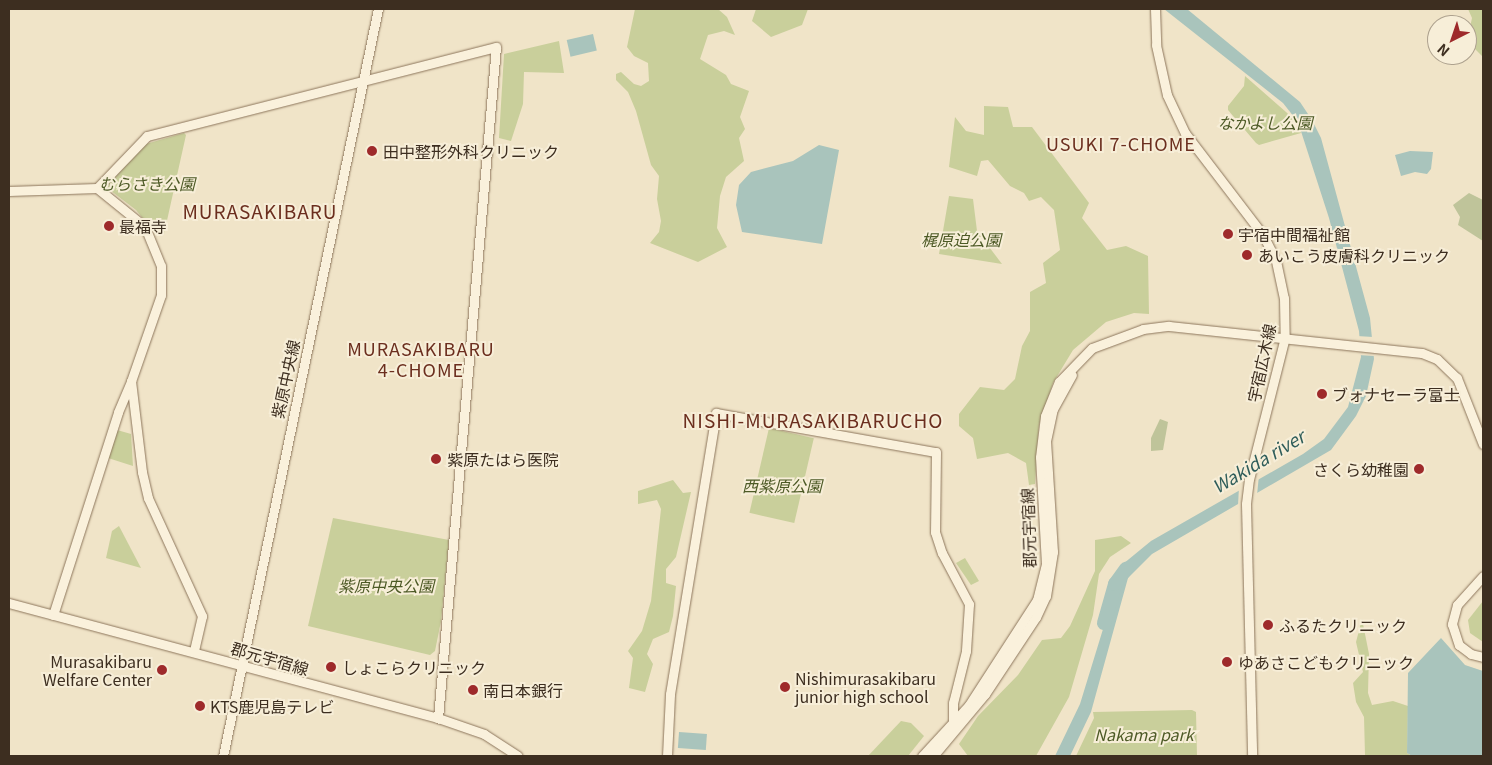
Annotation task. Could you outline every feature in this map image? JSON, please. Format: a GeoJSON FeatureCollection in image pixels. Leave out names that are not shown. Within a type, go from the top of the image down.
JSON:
{"type":"FeatureCollection","features":[{"type":"Feature","properties":{"kind":"street","name":"紫原中央線"},"geometry":{"type":"LineString","coordinates":[[223,756],[378,9]]}},
{"type":"Feature","properties":{"kind":"street","name":"宇宿広木線"},"geometry":{"type":"LineString","coordinates":[[1156,9],[1156,45],[1166,95],[1185,133],[1254,221],[1270,248],[1282,282],[1285,337],[1249,480],[1247,501],[1252,756]]}},
{"type":"Feature","properties":{"kind":"street"},"geometry":{"type":"LineString","coordinates":[[97,188],[147,136],[496,47],[438,718]]}},
{"type":"Feature","properties":{"kind":"street"},"geometry":{"type":"LineString","coordinates":[[9,191],[97,188],[145,227],[161,266],[161,295],[132,381],[118,412],[53,615]]}},
{"type":"Feature","properties":{"kind":"street","name":"郡元宇宿線"},"geometry":{"type":"LineString","coordinates":[[933,756],[982,692],[1046,596],[1052,563],[1046,448],[1049,424],[1066,383],[1104,344],[1143,329],[1163,326],[1285,337],[1422,353],[1446,366],[1461,386],[1483,444]]}},
{"type":"Feature","properties":{"kind":"street"},"geometry":{"type":"LineString","coordinates":[[132,381],[142,472],[148,498],[202,616],[194,652]]}},
{"type":"Feature","properties":{"kind":"street"},"geometry":{"type":"LineString","coordinates":[[667,756],[671,684],[716,413],[936,452],[935,532],[942,553],[966,593],[969,604],[966,651],[959,687],[953,703],[953,724]]}},
{"type":"Feature","properties":{"kind":"street"},"geometry":{"type":"LineString","coordinates":[[1483,576],[1457,605],[1452,624],[1459,644],[1471,654],[1483,657]]}},
{"type":"Feature","properties":{"kind":"street","name":"郡元宇宿線"},"geometry":{"type":"LineString","coordinates":[[9,603],[438,718],[484,734],[518,756]]}},
{"type":"Feature","properties":{"kind":"street"},"geometry":{"type":"LineString","coordinates":[[959,687],[962,700],[969,705]]}},
{"type":"Feature","properties":{"kind":"street","name":"郡元宇宿線"},"geometry":{"type":"LineString","coordinates":[[922,756],[982,692]]}},
{"type":"Feature","properties":{"kind":"green space"},"geometry":{"type":"Polygon","coordinates":[[[635,9],[718,9],[727,17],[735,35],[724,31],[708,35],[700,59],[726,75],[731,84],[749,91],[740,117],[745,129],[739,138],[744,161],[726,177],[720,196],[717,228],[727,247],[698,262],[650,243],[659,232],[661,221],[657,199],[659,176],[651,165],[636,111],[628,92],[616,80],[616,74],[621,72],[634,84],[641,86],[649,81],[648,63],[634,56],[627,47],[635,9]]]}},
{"type":"Feature","properties":{"kind":"green space"},"geometry":{"type":"Polygon","coordinates":[[[756,9],[808,9],[802,25],[771,37],[752,21],[756,9]]]}},
{"type":"Feature","properties":{"kind":"green space"},"geometry":{"type":"Polygon","coordinates":[[[1468,9],[1483,9],[1483,57],[1477,51],[1477,15],[1471,15],[1468,9]]]}},
{"type":"Feature","properties":{"kind":"green space"},"geometry":{"type":"Polygon","coordinates":[[[559,41],[564,73],[524,72],[523,104],[511,141],[499,138],[504,54],[559,41]]]}},
{"type":"Feature","properties":{"kind":"green space","name":"なかよし公園"},"geometry":{"type":"Polygon","coordinates":[[[1245,76],[1294,119],[1301,133],[1259,145],[1256,143],[1228,110],[1228,106],[1244,86],[1245,76]]]}},
{"type":"Feature","properties":{"kind":"green space"},"geometry":{"type":"Polygon","coordinates":[[[984,106],[1008,107],[1013,127],[1032,127],[1089,203],[1082,218],[1107,250],[1126,246],[1148,256],[1149,314],[1134,313],[1106,322],[1073,350],[1053,383],[1039,425],[1035,484],[1029,485],[1026,463],[1008,453],[977,459],[973,438],[959,426],[959,414],[980,387],[1004,390],[1015,379],[1022,346],[1030,331],[1030,292],[1046,283],[1043,263],[1060,250],[1054,210],[1041,197],[1029,201],[1024,193],[1010,186],[988,160],[981,161],[977,176],[949,167],[955,117],[966,131],[984,135],[984,106]]]}},
{"type":"Feature","properties":{"kind":"green space","name":"むらさき公園"},"geometry":{"type":"Polygon","coordinates":[[[184,133],[186,135],[164,234],[156,235],[136,210],[106,187],[146,144],[184,133]]]}},
{"type":"Feature","properties":{"kind":"green space"},"geometry":{"type":"Polygon","coordinates":[[[1469,193],[1483,200],[1483,241],[1458,225],[1460,217],[1453,205],[1469,193]]]}},
{"type":"Feature","properties":{"kind":"green space","name":"梶原迫公園"},"geometry":{"type":"Polygon","coordinates":[[[949,196],[973,199],[977,231],[1002,264],[939,254],[949,196]]]}},
{"type":"Feature","properties":{"kind":"green space"},"geometry":{"type":"Polygon","coordinates":[[[1160,419],[1168,422],[1163,450],[1151,451],[1151,438],[1160,419]]]}},
{"type":"Feature","properties":{"kind":"green space","name":"西紫原公園"},"geometry":{"type":"Polygon","coordinates":[[[769,428],[814,438],[794,523],[749,513],[769,428]]]}},
{"type":"Feature","properties":{"kind":"green space"},"geometry":{"type":"Polygon","coordinates":[[[117,430],[131,434],[133,466],[108,458],[117,430]]]}},
{"type":"Feature","properties":{"kind":"green space"},"geometry":{"type":"Polygon","coordinates":[[[673,480],[683,493],[691,492],[676,557],[666,569],[666,583],[676,586],[673,616],[669,632],[653,639],[647,654],[653,664],[645,692],[629,688],[633,658],[628,651],[642,631],[651,601],[661,509],[657,500],[638,504],[638,491],[673,480]]]}},
{"type":"Feature","properties":{"kind":"green space","name":"紫原中央公園"},"geometry":{"type":"Polygon","coordinates":[[[333,518],[449,540],[441,621],[435,651],[430,655],[308,626],[333,518]]]}},
{"type":"Feature","properties":{"kind":"green space"},"geometry":{"type":"Polygon","coordinates":[[[119,526],[141,568],[106,558],[112,531],[119,526]]]}},
{"type":"Feature","properties":{"kind":"green space"},"geometry":{"type":"Polygon","coordinates":[[[1121,536],[1131,543],[1110,557],[1099,574],[1093,615],[1069,697],[1036,756],[968,756],[959,744],[978,716],[1018,675],[1042,640],[1061,638],[1070,626],[1095,571],[1095,540],[1121,536]]]}},
{"type":"Feature","properties":{"kind":"green space"},"geometry":{"type":"Polygon","coordinates":[[[965,558],[979,581],[971,585],[956,563],[965,558]]]}},
{"type":"Feature","properties":{"kind":"green space"},"geometry":{"type":"Polygon","coordinates":[[[1483,601],[1483,642],[1470,633],[1468,620],[1483,601]]]}},
{"type":"Feature","properties":{"kind":"green space"},"geometry":{"type":"Polygon","coordinates":[[[1362,619],[1369,654],[1368,693],[1372,705],[1393,701],[1408,706],[1407,753],[1412,756],[1365,755],[1364,717],[1356,702],[1353,683],[1363,672],[1356,642],[1362,619]]]}},
{"type":"Feature","properties":{"kind":"green space","name":"Nakama park"},"geometry":{"type":"Polygon","coordinates":[[[1192,710],[1196,712],[1197,756],[1076,756],[1094,718],[1093,712],[1192,710]]]}},
{"type":"Feature","properties":{"kind":"green space"},"geometry":{"type":"Polygon","coordinates":[[[901,721],[911,723],[924,736],[908,756],[868,756],[901,721]]]}},
{"type":"Feature","properties":{"kind":"water"},"geometry":{"type":"Polygon","coordinates":[[[1164,9],[1187,9],[1300,102],[1312,120],[1321,138],[1370,318],[1374,359],[1366,396],[1356,416],[1331,450],[1152,554],[1128,578],[1091,712],[1070,756],[1055,756],[1080,704],[1123,564],[1151,541],[1303,454],[1324,439],[1348,407],[1361,357],[1359,331],[1329,218],[1298,122],[1283,103],[1164,9]]]}},
{"type":"Feature","properties":{"kind":"water"},"geometry":{"type":"Polygon","coordinates":[[[593,34],[597,51],[571,57],[567,40],[593,34]]]}},
{"type":"Feature","properties":{"kind":"water"},"geometry":{"type":"Polygon","coordinates":[[[819,145],[839,150],[822,244],[742,232],[736,205],[739,185],[751,172],[793,161],[819,145]]]}},
{"type":"Feature","properties":{"kind":"water"},"geometry":{"type":"Polygon","coordinates":[[[1410,151],[1433,152],[1431,169],[1427,174],[1415,172],[1401,176],[1395,155],[1410,151]]]}},
{"type":"Feature","properties":{"kind":"water"},"geometry":{"type":"Polygon","coordinates":[[[1441,638],[1465,665],[1483,671],[1483,756],[1412,756],[1407,753],[1408,673],[1441,638]]]}},
{"type":"Feature","properties":{"kind":"water"},"geometry":{"type":"Polygon","coordinates":[[[679,732],[707,734],[706,750],[678,748],[679,732]]]}},
{"type":"Feature","properties":{"kind":"pier"},"geometry":{"type":"Polygon","coordinates":[[[1357,336],[1373,337],[1374,356],[1358,355],[1357,336]]]}},
{"type":"Feature","properties":{"kind":"pier"},"geometry":{"type":"Polygon","coordinates":[[[1259,475],[1257,495],[1238,506],[1239,487],[1259,475]]]}},
{"type":"Feature","properties":{"kind":"waterway","name":"Wakida river"},"geometry":{"type":"LineString","coordinates":[[1104,623],[1115,584],[1126,569]]}},
{"type":"Feature","properties":{"kind":"place","name":"田中整形外科クリニック"},"geometry":{"type":"Point","coordinates":[372,151]}},
{"type":"Feature","properties":{"kind":"place","name":"最福寺"},"geometry":{"type":"Point","coordinates":[109,226]}},
{"type":"Feature","properties":{"kind":"place","name":"宇宿中間福祉館"},"geometry":{"type":"Point","coordinates":[1228,234]}},
{"type":"Feature","properties":{"kind":"place","name":"あいこう皮膚科クリニック"},"geometry":{"type":"Point","coordinates":[1247,255]}},
{"type":"Feature","properties":{"kind":"place","name":"ブォナセーラ富士"},"geometry":{"type":"Point","coordinates":[1322,394]}},
{"type":"Feature","properties":{"kind":"place","name":"紫原たはら医院"},"geometry":{"type":"Point","coordinates":[436,459]}},
{"type":"Feature","properties":{"kind":"place","name":"さくら幼稚園"},"geometry":{"type":"Point","coordinates":[1419,469]}},
{"type":"Feature","properties":{"kind":"place","name":"ふるたクリニック"},"geometry":{"type":"Point","coordinates":[1268,625]}},
{"type":"Feature","properties":{"kind":"place","name":"ゆあさこどもクリニック"},"geometry":{"type":"Point","coordinates":[1227,662]}},
{"type":"Feature","properties":{"kind":"place","name":"しょこらクリニック"},"geometry":{"type":"Point","coordinates":[331,667]}},
{"type":"Feature","properties":{"kind":"place","name":"Murasakibaru Welfare Center"},"geometry":{"type":"Point","coordinates":[162,670]}},
{"type":"Feature","properties":{"kind":"place","name":"Nishimurasakibaru junior high school"},"geometry":{"type":"Point","coordinates":[785,687]}},
{"type":"Feature","properties":{"kind":"place","name":"南日本銀行"},"geometry":{"type":"Point","coordinates":[473,690]}},
{"type":"Feature","properties":{"kind":"place","name":"KTS鹿児島テレビ"},"geometry":{"type":"Point","coordinates":[200,706]}},
{"type":"Feature","properties":{"kind":"district","name":"USUKI 7-CHOME"},"geometry":{"type":"Point","coordinates":[1121,143]}},
{"type":"Feature","properties":{"kind":"district","name":"MURASAKIBARU"},"geometry":{"type":"Point","coordinates":[260,211]}},
{"type":"Feature","properties":{"kind":"district","name":"MURASAKIBARU 4-CHOME"},"geometry":{"type":"Point","coordinates":[421,359]}},
{"type":"Feature","properties":{"kind":"district","name":"NISHI-MURASAKIBARUCHO"},"geometry":{"type":"Point","coordinates":[813,420]}}]}
